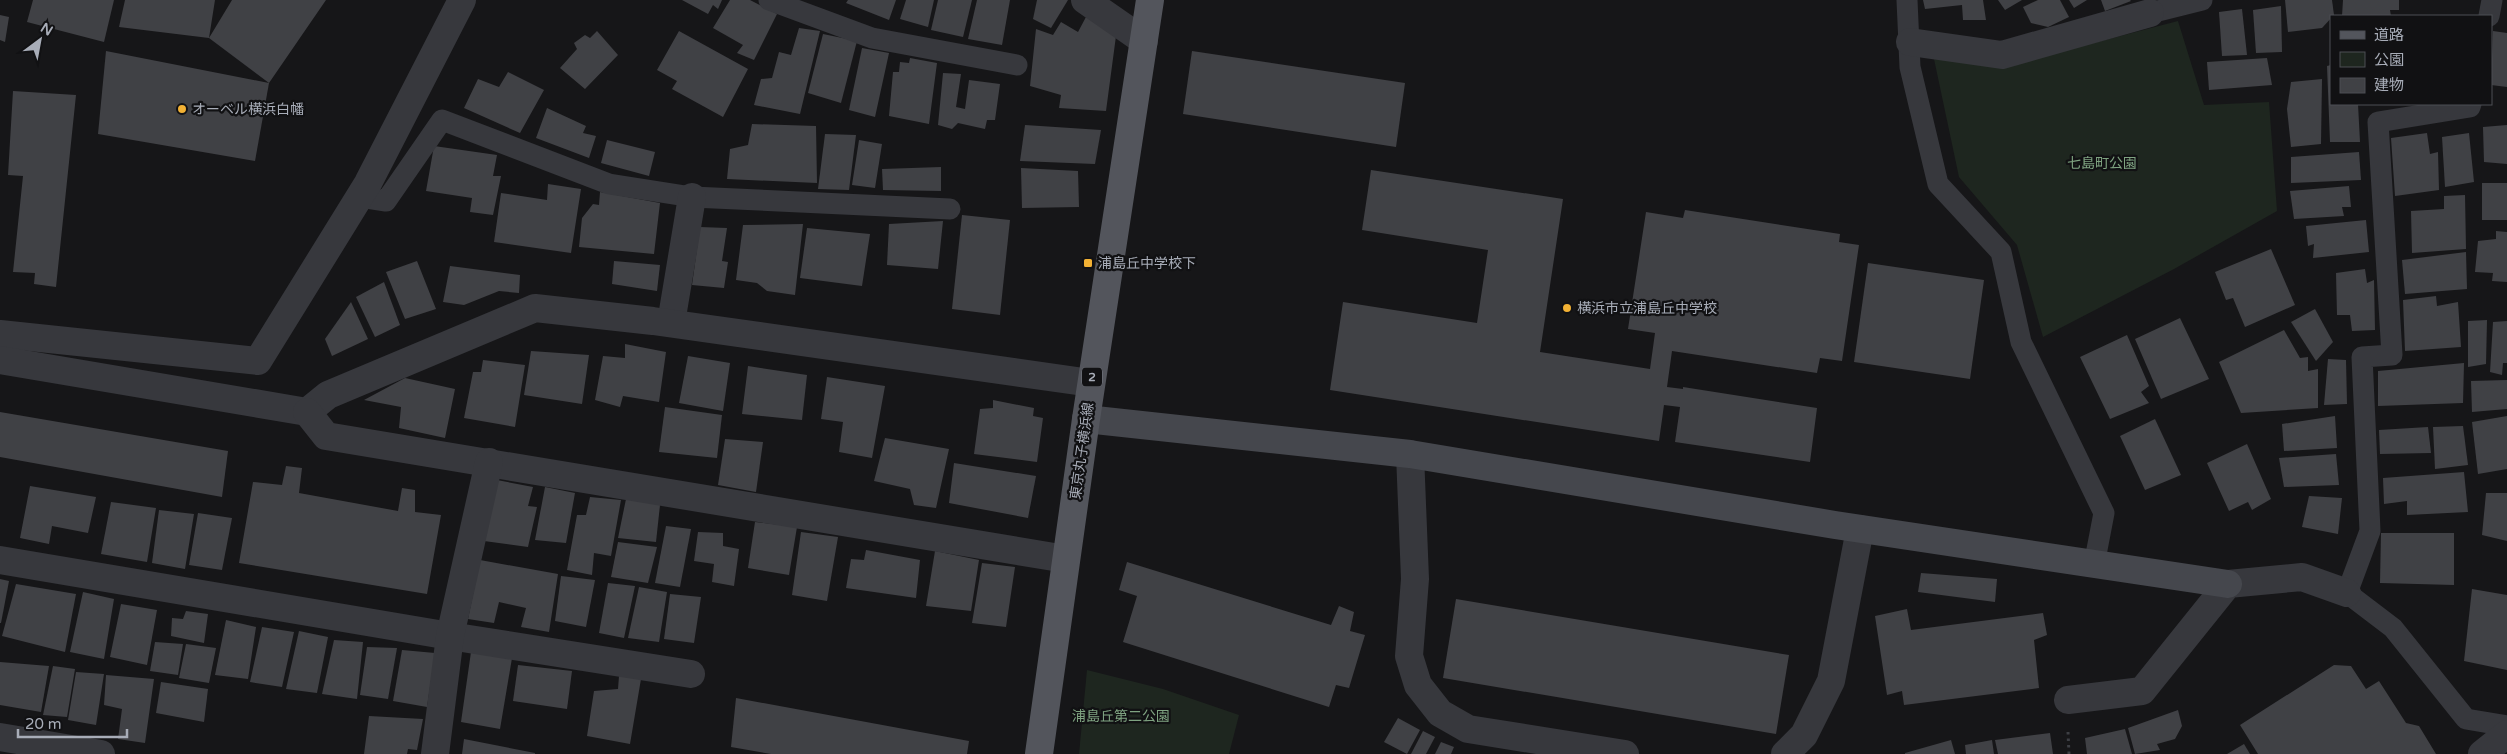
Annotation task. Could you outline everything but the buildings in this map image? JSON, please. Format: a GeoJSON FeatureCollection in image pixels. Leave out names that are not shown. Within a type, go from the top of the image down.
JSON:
{"type":"FeatureCollection","features":[{"type":"Feature","properties":{"kind":"main road","name":"東京丸子横浜線"},"geometry":{"type":"LineString","coordinates":[[1039,754],[1091,383],[1150,0]]}},
{"type":"Feature","properties":{"kind":"street"},"geometry":{"type":"LineString","coordinates":[[0,334],[258,361],[360,197],[393,138],[462,0]]}},
{"type":"Feature","properties":{"kind":"street"},"geometry":{"type":"LineString","coordinates":[[1085,0],[1144,42]]}},
{"type":"Feature","properties":{"kind":"street"},"geometry":{"type":"LineString","coordinates":[[1910,42],[2002,55],[2150,13]]}},
{"type":"Feature","properties":{"kind":"street"},"geometry":{"type":"LineString","coordinates":[[671,323],[692,197]]}},
{"type":"Feature","properties":{"kind":"street"},"geometry":{"type":"LineString","coordinates":[[307,412],[328,395],[535,308],[671,323],[1091,383]]}},
{"type":"Feature","properties":{"kind":"street"},"geometry":{"type":"LineString","coordinates":[[0,360],[307,412],[326,436],[1066,559]]}},
{"type":"Feature","properties":{"kind":"street"},"geometry":{"type":"LineString","coordinates":[[1086,419],[1410,454],[2094,565],[2228,584],[2302,577],[2346,592]]}},
{"type":"Feature","properties":{"kind":"street"},"geometry":{"type":"LineString","coordinates":[[1410,454],[1415,579],[1409,656],[1418,686],[1440,713],[1468,729],[1624,754]]}},
{"type":"Feature","properties":{"kind":"street"},"geometry":{"type":"LineString","coordinates":[[435,754],[450,636],[489,462]]}},
{"type":"Feature","properties":{"kind":"street"},"geometry":{"type":"LineString","coordinates":[[1785,754],[1804,735],[1831,681],[1860,528]]}},
{"type":"Feature","properties":{"kind":"street"},"geometry":{"type":"LineString","coordinates":[[0,560],[450,636],[691,674]]}},
{"type":"Feature","properties":{"kind":"street"},"geometry":{"type":"LineString","coordinates":[[2068,700],[2142,691],[2228,584]]}},
{"type":"Feature","properties":{"kind":"street"},"geometry":{"type":"LineString","coordinates":[[2482,754],[2507,734]]}},
{"type":"Feature","properties":{"kind":"street"},"geometry":{"type":"LineString","coordinates":[[0,737],[101,754]]}},
{"type":"Feature","properties":{"kind":"lane"},"geometry":{"type":"LineString","coordinates":[[770,0],[872,38],[1018,65]]}},
{"type":"Feature","properties":{"kind":"lane"},"geometry":{"type":"LineString","coordinates":[[1907,0],[1910,67],[1938,184],[2001,252],[2021,342],[2104,513],[2094,565]]}},
{"type":"Feature","properties":{"kind":"lane"},"geometry":{"type":"LineString","coordinates":[[2150,13],[2202,0]]}},
{"type":"Feature","properties":{"kind":"lane"},"geometry":{"type":"LineString","coordinates":[[2489,15],[2492,0]]}},
{"type":"Feature","properties":{"kind":"lane"},"geometry":{"type":"LineString","coordinates":[[2500,0],[2507,3]]}},
{"type":"Feature","properties":{"kind":"lane"},"geometry":{"type":"LineString","coordinates":[[2471,105],[2470,107],[2378,122],[2392,355],[2362,357],[2370,531],[2346,592],[2393,628],[2466,719],[2507,726]]}},
{"type":"Feature","properties":{"kind":"lane"},"geometry":{"type":"LineString","coordinates":[[360,197],[386,201],[442,120],[609,184],[692,197],[950,209]]}},
{"type":"Feature","properties":{"kind":"green space","name":"七島町公園"},"geometry":{"type":"Polygon","coordinates":[[[2178,21],[2204,105],[2269,102],[2277,211],[2174,269],[2043,337],[2017,245],[1959,177],[1934,59],[2009,65],[2178,21]]]}},
{"type":"Feature","properties":{"kind":"green space","name":"浦島丘第二公園"},"geometry":{"type":"Polygon","coordinates":[[[1087,670],[1163,689],[1239,715],[1229,754],[1079,754],[1087,670]]]}},
{"type":"Feature","properties":{"kind":"place","name":"オーベル横浜白幡"},"geometry":{"type":"Point","coordinates":[182,109]}},
{"type":"Feature","properties":{"kind":"place","name":"浦島丘中学校下"},"geometry":{"type":"Point","coordinates":[1088,263]}},
{"type":"Feature","properties":{"kind":"place","name":"横浜市立浦島丘中学校"},"geometry":{"type":"Point","coordinates":[1567,308]}}]}
